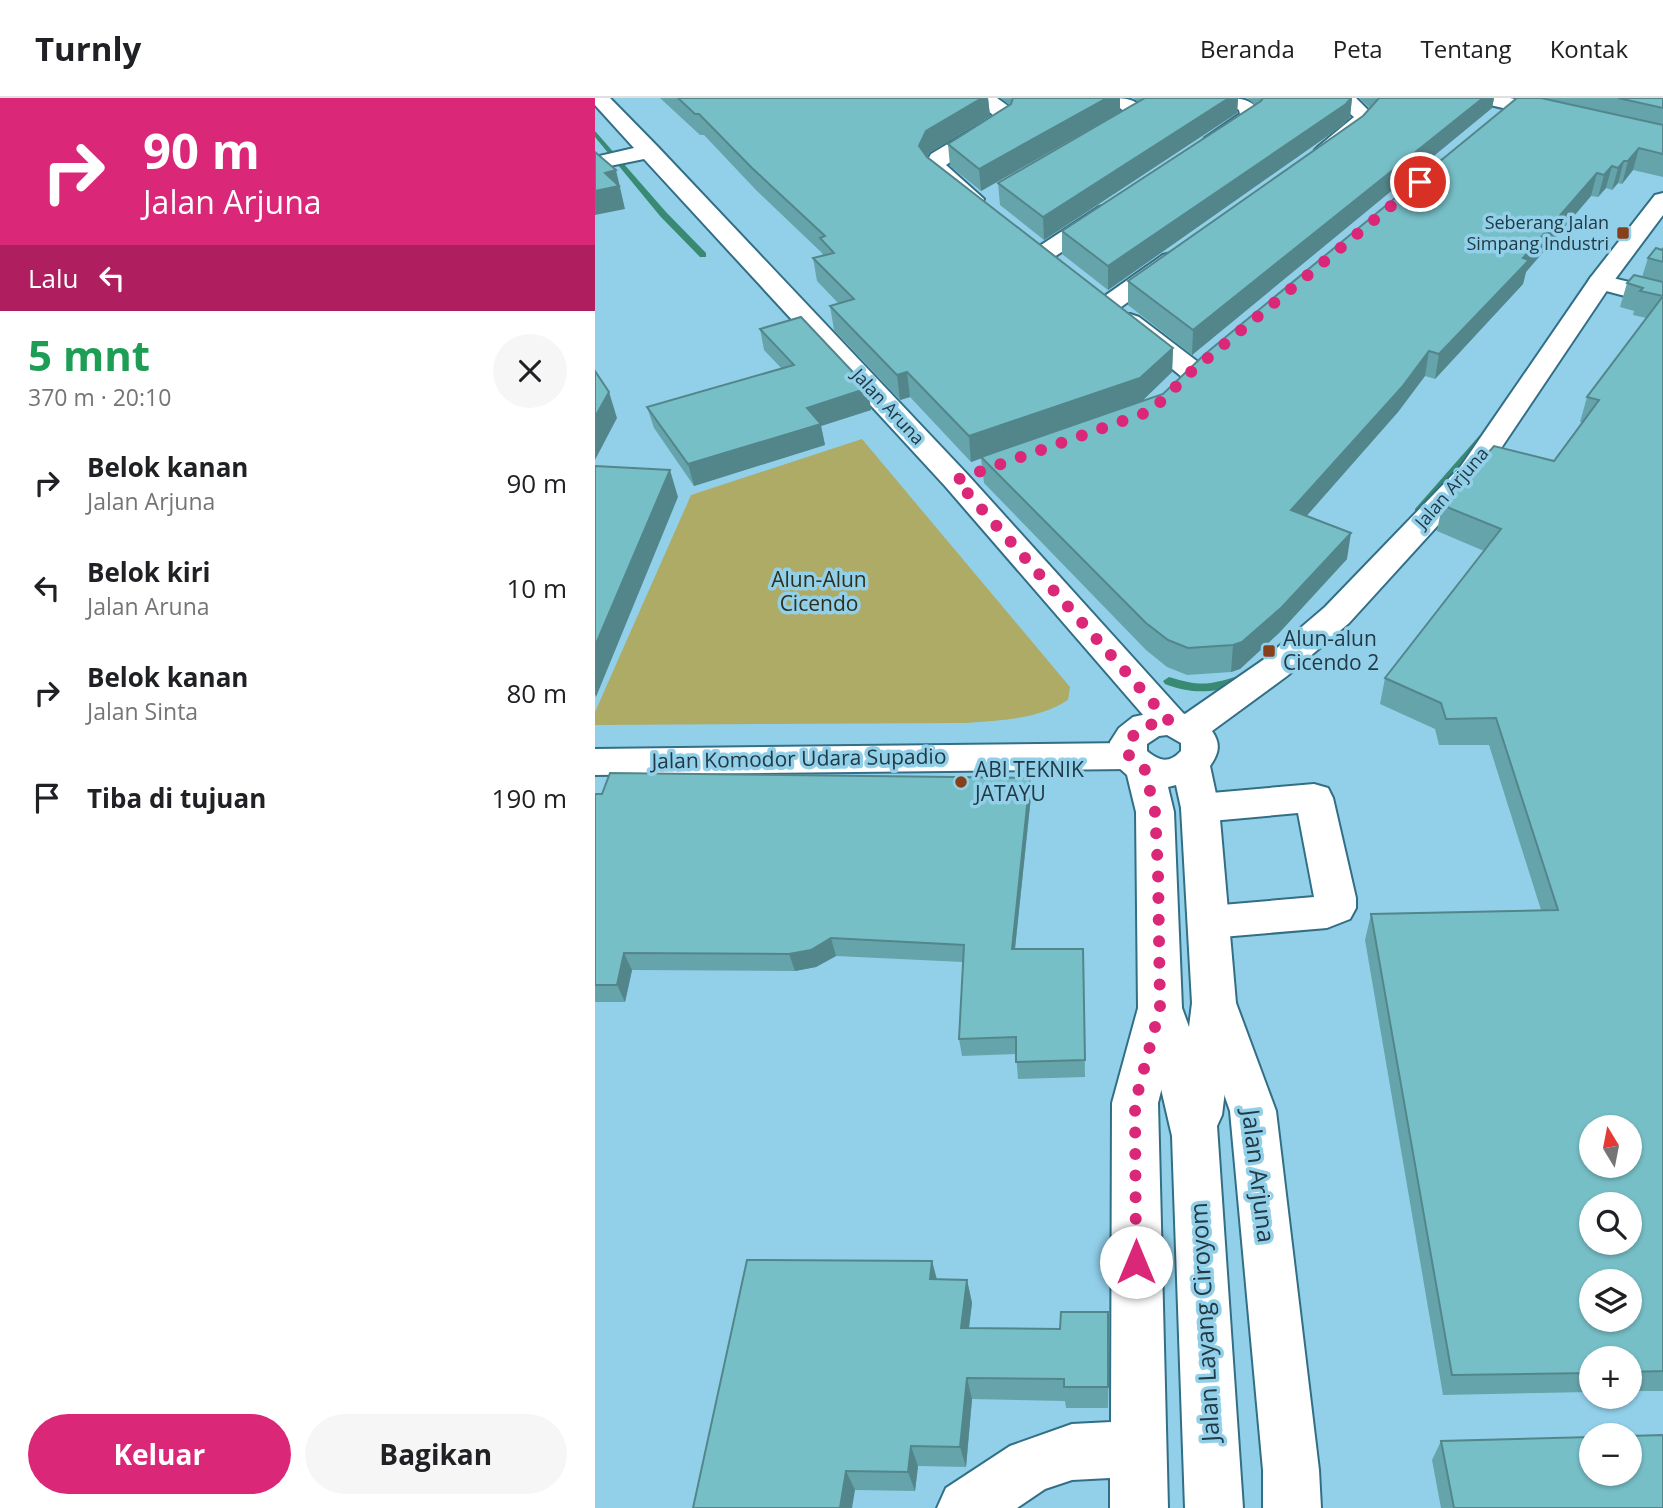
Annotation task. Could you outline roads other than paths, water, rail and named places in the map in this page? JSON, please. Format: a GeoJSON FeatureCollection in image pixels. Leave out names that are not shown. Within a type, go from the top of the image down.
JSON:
{"type":"FeatureCollection","features":[{"type":"Feature","properties":{"kind":"street","name":"Jalan Aruna"},"geometry":{"type":"LineString","coordinates":[[599,98],[968,476],[1184,739]]}},
{"type":"Feature","properties":{"kind":"street"},"geometry":{"type":"LineString","coordinates":[[987,98],[1004,112],[1004,119],[939,159],[935,166],[940,173],[987,205]]}},
{"type":"Feature","properties":{"kind":"street"},"geometry":{"type":"LineString","coordinates":[[1076,149],[1136,114],[1135,110],[1117,98]]}},
{"type":"Feature","properties":{"kind":"street"},"geometry":{"type":"LineString","coordinates":[[1191,156],[1251,116],[1248,107],[1231,98]]}},
{"type":"Feature","properties":{"kind":"street"},"geometry":{"type":"LineString","coordinates":[[1307,163],[1352,131],[1365,117],[1355,105],[1341,98]]}},
{"type":"Feature","properties":{"kind":"street"},"geometry":{"type":"LineString","coordinates":[[1484,98],[1663,139]]}},
{"type":"Feature","properties":{"kind":"street"},"geometry":{"type":"LineString","coordinates":[[1492,122],[1512,106]]}},
{"type":"Feature","properties":{"kind":"street"},"geometry":{"type":"LineString","coordinates":[[595,163],[651,151]]}},
{"type":"Feature","properties":{"kind":"street","name":"Jalan Arjuna"},"geometry":{"type":"LineString","coordinates":[[1184,739],[1152,723],[1137,731],[1128,742],[1137,763],[1167,774],[1182,772],[1184,739],[1275,668],[1336,615],[1471,472],[1600,282],[1663,200]]}},
{"type":"Feature","properties":{"kind":"street"},"geometry":{"type":"LineString","coordinates":[[1043,254],[1123,201]]}},
{"type":"Feature","properties":{"kind":"street"},"geometry":{"type":"LineString","coordinates":[[1022,237],[1065,271]]}},
{"type":"Feature","properties":{"kind":"street"},"geometry":{"type":"LineString","coordinates":[[1108,305],[1186,250]]}},
{"type":"Feature","properties":{"kind":"street"},"geometry":{"type":"LineString","coordinates":[[1600,282],[1663,298]]}},
{"type":"Feature","properties":{"kind":"street"},"geometry":{"type":"LineString","coordinates":[[1087,288],[1193,371]]}},
{"type":"Feature","properties":{"kind":"street","name":"Jalan Arjuna"},"geometry":{"type":"LineString","coordinates":[[1184,739],[1200,808],[1214,1003],[1253,1111],[1291,1470],[1292,1508]]}},
{"type":"Feature","properties":{"kind":"street","name":"Jalan Komodor Udara Supadio"},"geometry":{"type":"LineString","coordinates":[[595,762],[1137,763]]}},
{"type":"Feature","properties":{"kind":"street"},"geometry":{"type":"LineString","coordinates":[[1137,763],[1155,812],[1160,1008],[1135,1103],[1139,1508]]}},
{"type":"Feature","properties":{"kind":"street"},"geometry":{"type":"LineString","coordinates":[[1200,808],[1314,798],[1335,898],[1335,908],[1327,912],[1210,922]]}},
{"type":"Feature","properties":{"kind":"street","name":"Jalan Layang Ciroyom"},"geometry":{"type":"LineString","coordinates":[[1196,1136],[1214,1003]]}},
{"type":"Feature","properties":{"kind":"street","name":"Jalan Layang Ciroyom"},"geometry":{"type":"LineString","coordinates":[[1160,1008],[1178,1063],[1196,1136],[1213,1508]]}},
{"type":"Feature","properties":{"kind":"street"},"geometry":{"type":"LineString","coordinates":[[966,1508],[1030,1466],[1072,1452],[1138,1448]]}},
{"type":"Feature","properties":{"kind":"waterway"},"geometry":{"type":"LineString","coordinates":[[595,133],[663,214],[703,255]]}},
{"type":"Feature","properties":{"kind":"waterway"},"geometry":{"type":"LineString","coordinates":[[1418,511],[1482,438]]}},
{"type":"Feature","properties":{"kind":"waterway"},"geometry":{"type":"LineString","coordinates":[[1169,681],[1205,689],[1241,679]]}},
{"type":"Feature","properties":{"kind":"place","name":"Seberang Jalan Simpang Industri"},"geometry":{"type":"Point","coordinates":[1623,233]}},
{"type":"Feature","properties":{"kind":"place","name":"Alun-alun Cicendo 2"},"geometry":{"type":"Point","coordinates":[1269,651]}},
{"type":"Feature","properties":{"kind":"place","name":"ABI TEKNIK JATAYU"},"geometry":{"type":"Point","coordinates":[961,782]}},
{"type":"Feature","properties":{"kind":"park label","name":"Alun-Alun Cicendo"},"geometry":{"type":"Point","coordinates":[819,592]}}]}
